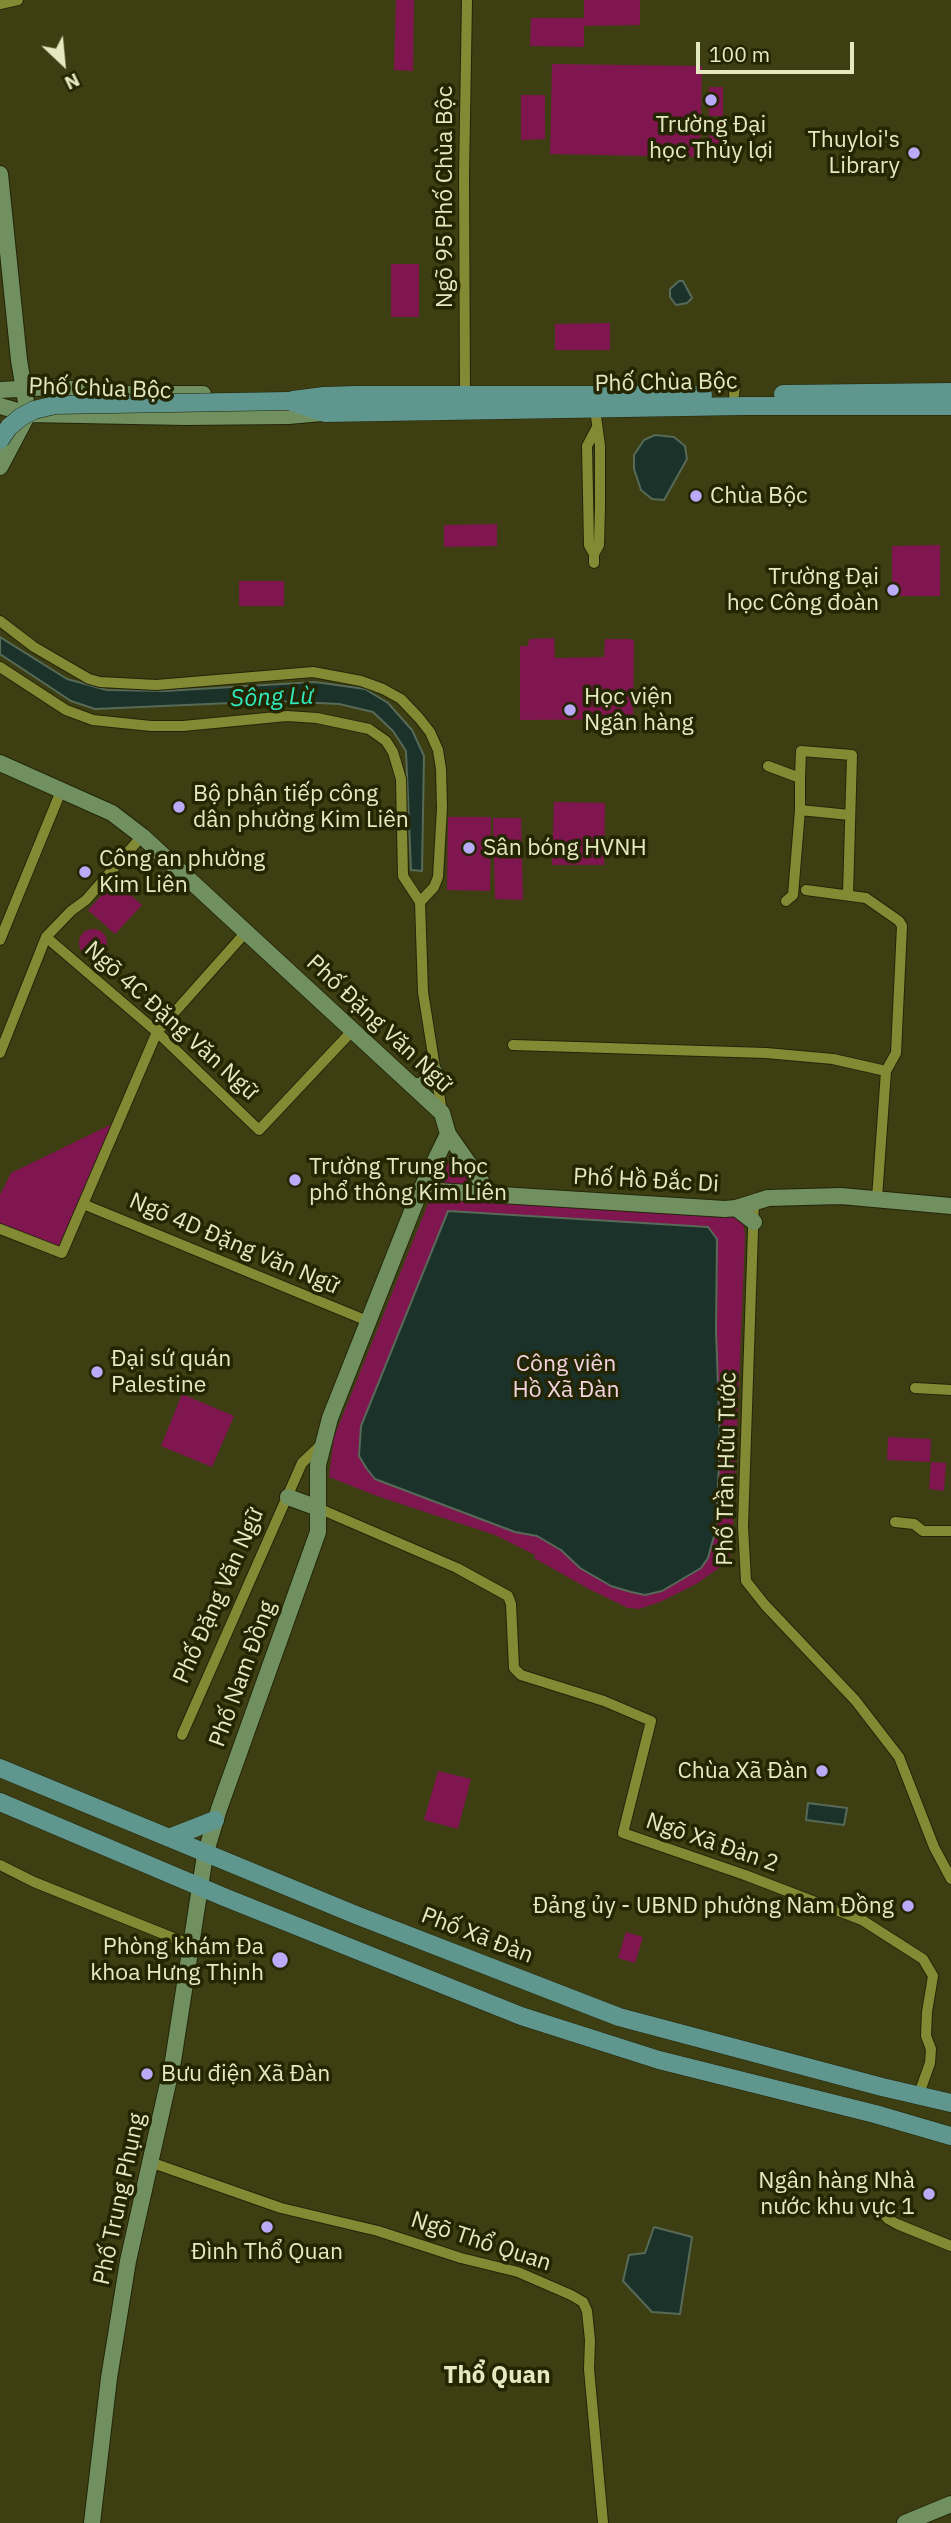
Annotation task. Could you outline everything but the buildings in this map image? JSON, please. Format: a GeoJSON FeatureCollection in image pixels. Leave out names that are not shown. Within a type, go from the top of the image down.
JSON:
{"type":"FeatureCollection","features":[{"type":"Feature","properties":{"kind":"main road","name":"Phố Chùa Bộc"},"geometry":{"type":"LineString","coordinates":[[324,404],[465,395],[595,403],[734,390],[951,392]]}},
{"type":"Feature","properties":{"kind":"main road"},"geometry":{"type":"LineString","coordinates":[[0,440],[9,427],[27,414],[55,405],[289,401],[324,404]]}},
{"type":"Feature","properties":{"kind":"main road","name":"Phố Chùa Bộc"},"geometry":{"type":"LineString","coordinates":[[324,404],[951,406]]}},
{"type":"Feature","properties":{"kind":"main road","name":"Phố Xã Đàn"},"geometry":{"type":"LineString","coordinates":[[0,1768],[205,1854],[620,2017],[951,2103]]}},
{"type":"Feature","properties":{"kind":"main road"},"geometry":{"type":"LineString","coordinates":[[0,1802],[521,2016],[576,2035],[741,2082],[875,2114],[951,2136]]}},
{"type":"Feature","properties":{"kind":"main road"},"geometry":{"type":"LineString","coordinates":[[169,1838],[215,1820]]}},
{"type":"Feature","properties":{"kind":"main road"},"geometry":{"type":"LineString","coordinates":[[875,2114],[882,2087]]}},
{"type":"Feature","properties":{"kind":"street"},"geometry":{"type":"LineString","coordinates":[[0,4],[18,0]]}},
{"type":"Feature","properties":{"kind":"street","name":"Ngõ 95 Phố Chùa Bộc"},"geometry":{"type":"LineString","coordinates":[[465,395],[464,176],[467,0]]}},
{"type":"Feature","properties":{"kind":"street"},"geometry":{"type":"LineString","coordinates":[[0,174],[19,360],[11,389],[28,414],[0,467]]}},
{"type":"Feature","properties":{"kind":"street","name":"Phố Chùa Bộc"},"geometry":{"type":"LineString","coordinates":[[52,387],[324,404],[276,416],[85,416],[28,414],[0,407],[11,389],[52,387]]}},
{"type":"Feature","properties":{"kind":"street"},"geometry":{"type":"LineString","coordinates":[[84,391],[85,416]]}},
{"type":"Feature","properties":{"kind":"street"},"geometry":{"type":"LineString","coordinates":[[595,403],[600,446],[600,507],[599,545],[594,558],[589,545],[587,446],[596,429]]}},
{"type":"Feature","properties":{"kind":"street"},"geometry":{"type":"LineString","coordinates":[[588,507],[600,507]]}},
{"type":"Feature","properties":{"kind":"street"},"geometry":{"type":"LineString","coordinates":[[0,621],[34,647],[89,679],[100,682],[156,685],[313,673],[361,681],[401,699],[430,732],[438,750],[441,769],[438,877],[434,887],[420,902]]}},
{"type":"Feature","properties":{"kind":"street"},"geometry":{"type":"LineString","coordinates":[[0,667],[66,710],[93,720],[150,726],[183,726],[286,716],[317,718],[369,729],[386,741],[398,765],[401,779],[403,876],[420,902],[422,992],[442,1113]]}},
{"type":"Feature","properties":{"kind":"street"},"geometry":{"type":"LineString","coordinates":[[786,901],[793,895],[802,751],[852,755],[848,894]]}},
{"type":"Feature","properties":{"kind":"street","name":"Phố Đặng Văn Ngữ"},"geometry":{"type":"LineString","coordinates":[[0,763],[112,813],[142,836],[416,1086],[442,1113],[448,1134],[421,1190],[330,1418],[318,1465],[318,1508]]}},
{"type":"Feature","properties":{"kind":"street"},"geometry":{"type":"LineString","coordinates":[[768,766],[800,778]]}},
{"type":"Feature","properties":{"kind":"street"},"geometry":{"type":"LineString","coordinates":[[0,940],[61,791]]}},
{"type":"Feature","properties":{"kind":"street"},"geometry":{"type":"LineString","coordinates":[[800,810],[849,815]]}},
{"type":"Feature","properties":{"kind":"street"},"geometry":{"type":"LineString","coordinates":[[0,1053],[46,937],[71,911],[86,900],[142,836]]}},
{"type":"Feature","properties":{"kind":"street"},"geometry":{"type":"LineString","coordinates":[[783,875],[794,881]]}},
{"type":"Feature","properties":{"kind":"street"},"geometry":{"type":"LineString","coordinates":[[806,890],[866,898],[899,921],[902,926],[896,1053],[886,1071],[877,1198]]}},
{"type":"Feature","properties":{"kind":"street"},"geometry":{"type":"LineString","coordinates":[[0,1229],[62,1253],[157,1032],[246,932]]}},
{"type":"Feature","properties":{"kind":"street","name":"Ngõ 4C Đặng Văn Ngữ"},"geometry":{"type":"LineString","coordinates":[[46,937],[157,1032],[259,1130],[353,1030]]}},
{"type":"Feature","properties":{"kind":"street"},"geometry":{"type":"LineString","coordinates":[[513,1045],[766,1053],[833,1059],[886,1071]]}},
{"type":"Feature","properties":{"kind":"street"},"geometry":{"type":"LineString","coordinates":[[416,1086],[422,1086],[435,1073]]}},
{"type":"Feature","properties":{"kind":"street"},"geometry":{"type":"LineString","coordinates":[[448,1134],[490,1194]]}},
{"type":"Feature","properties":{"kind":"street","name":"Phố Hồ Đắc Di"},"geometry":{"type":"LineString","coordinates":[[421,1190],[736,1208],[754,1201],[831,1196],[951,1206]]}},
{"type":"Feature","properties":{"kind":"street","name":"Phố Trần Hữu Tước"},"geometry":{"type":"LineString","coordinates":[[754,1201],[743,1526],[746,1581],[855,1700],[899,1757],[934,1847],[951,1879]]}},
{"type":"Feature","properties":{"kind":"street","name":"Ngõ 4D Đặng Văn Ngữ"},"geometry":{"type":"LineString","coordinates":[[83,1204],[370,1322]]}},
{"type":"Feature","properties":{"kind":"street"},"geometry":{"type":"LineString","coordinates":[[736,1208],[754,1222]]}},
{"type":"Feature","properties":{"kind":"street"},"geometry":{"type":"LineString","coordinates":[[915,1388],[951,1390]]}},
{"type":"Feature","properties":{"kind":"street","name":"Phố Đặng Văn Ngữ"},"geometry":{"type":"LineString","coordinates":[[182,1735],[302,1463],[323,1443]]}},
{"type":"Feature","properties":{"kind":"street"},"geometry":{"type":"LineString","coordinates":[[288,1497],[318,1508]]}},
{"type":"Feature","properties":{"kind":"street","name":"Phố Nam Đồng"},"geometry":{"type":"LineString","coordinates":[[199,1886],[215,1820],[318,1532],[318,1508]]}},
{"type":"Feature","properties":{"kind":"street","name":"Ngõ Xã Đàn 2"},"geometry":{"type":"LineString","coordinates":[[318,1508],[457,1568],[508,1596],[511,1604],[514,1668],[521,1675],[604,1702],[651,1721],[622,1833],[745,1875],[862,1920],[923,1959],[933,1976],[926,2036],[931,2049],[930,2063],[919,2094]]}},
{"type":"Feature","properties":{"kind":"street"},"geometry":{"type":"LineString","coordinates":[[895,1521],[914,1524],[923,1531],[951,1531]]}},
{"type":"Feature","properties":{"kind":"street"},"geometry":{"type":"LineString","coordinates":[[0,1865],[34,1882],[191,1945]]}},
{"type":"Feature","properties":{"kind":"street","name":"Phố Trung Phụng"},"geometry":{"type":"LineString","coordinates":[[92,2523],[113,2352],[128,2261],[173,2061],[199,1886]]}},
{"type":"Feature","properties":{"kind":"street","name":"Ngõ Thổ Quan"},"geometry":{"type":"LineString","coordinates":[[150,2162],[281,2208],[360,2226],[461,2258],[518,2272],[583,2302],[587,2311],[590,2340],[589,2369],[603,2523]]}},
{"type":"Feature","properties":{"kind":"street"},"geometry":{"type":"LineString","coordinates":[[882,2212],[897,2224],[951,2246]]}},
{"type":"Feature","properties":{"kind":"street"},"geometry":{"type":"LineString","coordinates":[[905,2523],[951,2504]]}},
{"type":"Feature","properties":{"kind":"green space"},"geometry":{"type":"Polygon","coordinates":[[[396,0],[414,0],[413,71],[394,70],[396,0]]]}},
{"type":"Feature","properties":{"kind":"green space"},"geometry":{"type":"Polygon","coordinates":[[[584,0],[640,0],[640,25],[584,26],[584,47],[530,46],[531,18],[584,18],[584,0]]]}},
{"type":"Feature","properties":{"kind":"green space"},"geometry":{"type":"Polygon","coordinates":[[[552,64],[702,66],[700,157],[550,154],[552,64]]]}},
{"type":"Feature","properties":{"kind":"green space"},"geometry":{"type":"Polygon","coordinates":[[[709,87],[723,87],[723,116],[709,116],[709,87]]]}},
{"type":"Feature","properties":{"kind":"green space"},"geometry":{"type":"Polygon","coordinates":[[[521,95],[545,95],[545,139],[521,140],[521,95]]]}},
{"type":"Feature","properties":{"kind":"green space"},"geometry":{"type":"Polygon","coordinates":[[[708,121],[723,121],[723,150],[709,150],[708,121]]]}},
{"type":"Feature","properties":{"kind":"green space"},"geometry":{"type":"Polygon","coordinates":[[[391,264],[419,264],[419,317],[391,317],[391,264]]]}},
{"type":"Feature","properties":{"kind":"green space"},"geometry":{"type":"Polygon","coordinates":[[[610,323],[610,350],[555,350],[555,324],[610,323]]]}},
{"type":"Feature","properties":{"kind":"green space"},"geometry":{"type":"Polygon","coordinates":[[[497,524],[497,546],[444,547],[444,525],[497,524]]]}},
{"type":"Feature","properties":{"kind":"green space"},"geometry":{"type":"Polygon","coordinates":[[[940,545],[940,596],[892,596],[892,546],[940,545]]]}},
{"type":"Feature","properties":{"kind":"green space"},"geometry":{"type":"Polygon","coordinates":[[[239,581],[284,581],[284,606],[239,606],[239,581]]]}},
{"type":"Feature","properties":{"kind":"green space"},"geometry":{"type":"Polygon","coordinates":[[[554,638],[555,658],[604,657],[605,639],[634,641],[633,719],[520,720],[520,646],[528,646],[529,639],[554,638]]]}},
{"type":"Feature","properties":{"kind":"green space"},"geometry":{"type":"Polygon","coordinates":[[[554,802],[605,803],[604,865],[552,865],[554,802]]]}},
{"type":"Feature","properties":{"kind":"green space","name":"Sân bóng HVNH"},"geometry":{"type":"Polygon","coordinates":[[[448,817],[491,817],[490,891],[447,890],[448,817]]]}},
{"type":"Feature","properties":{"kind":"green space"},"geometry":{"type":"Polygon","coordinates":[[[493,818],[521,818],[523,900],[495,899],[493,818]]]}},
{"type":"Feature","properties":{"kind":"green space"},"geometry":{"type":"Polygon","coordinates":[[[115,881],[142,905],[115,934],[88,910],[115,881]]]}},
{"type":"Feature","properties":{"kind":"green space"},"geometry":{"type":"Polygon","coordinates":[[[93,929],[103,933],[107,943],[103,953],[93,957],[83,953],[79,943],[83,933],[93,929]]]}},
{"type":"Feature","properties":{"kind":"green space"},"geometry":{"type":"Polygon","coordinates":[[[112,1124],[60,1248],[0,1224],[0,1195],[11,1173],[112,1124]]]}},
{"type":"Feature","properties":{"kind":"green space"},"geometry":{"type":"Polygon","coordinates":[[[448,1163],[472,1181],[473,1185],[437,1185],[444,1164],[448,1163]]]}},
{"type":"Feature","properties":{"kind":"green space","name":"Công viên Hồ Xã Đàn"},"geometry":{"type":"Polygon","coordinates":[[[435,1198],[737,1216],[743,1220],[745,1236],[732,1549],[728,1560],[719,1568],[696,1584],[660,1602],[639,1609],[628,1608],[589,1589],[534,1558],[535,1555],[495,1535],[377,1496],[329,1477],[334,1437],[428,1204],[435,1198]]]}},
{"type":"Feature","properties":{"kind":"green space"},"geometry":{"type":"Polygon","coordinates":[[[182,1394],[234,1416],[212,1467],[161,1446],[182,1394]]]}},
{"type":"Feature","properties":{"kind":"green space"},"geometry":{"type":"Polygon","coordinates":[[[888,1437],[931,1439],[930,1462],[887,1460],[888,1437]]]}},
{"type":"Feature","properties":{"kind":"green space"},"geometry":{"type":"Polygon","coordinates":[[[931,1462],[946,1463],[944,1491],[929,1489],[931,1462]]]}},
{"type":"Feature","properties":{"kind":"green space"},"geometry":{"type":"Polygon","coordinates":[[[438,1771],[471,1779],[458,1829],[424,1820],[438,1771]]]}},
{"type":"Feature","properties":{"kind":"green space"},"geometry":{"type":"Polygon","coordinates":[[[626,1932],[643,1937],[635,1963],[618,1958],[626,1932]]]}},
{"type":"Feature","properties":{"kind":"water"},"geometry":{"type":"Polygon","coordinates":[[[683,281],[692,298],[687,303],[676,305],[670,297],[670,289],[683,281]]]}},
{"type":"Feature","properties":{"kind":"water"},"geometry":{"type":"Polygon","coordinates":[[[655,435],[674,437],[685,446],[687,459],[664,500],[652,499],[641,490],[634,469],[634,455],[644,440],[655,435]]]}},
{"type":"Feature","properties":{"kind":"water","name":"Sông Lừ"},"geometry":{"type":"Polygon","coordinates":[[[0,637],[67,679],[107,690],[165,691],[315,682],[365,689],[388,703],[412,730],[424,756],[422,871],[411,870],[406,751],[393,731],[373,712],[339,704],[277,701],[95,709],[71,701],[0,654],[0,637]]]}},
{"type":"Feature","properties":{"kind":"water","name":"Công viên Hồ Xã Đàn"},"geometry":{"type":"Polygon","coordinates":[[[448,1211],[708,1227],[717,1239],[716,1331],[720,1441],[716,1529],[708,1558],[701,1568],[662,1591],[645,1595],[631,1592],[611,1586],[580,1568],[561,1550],[537,1536],[515,1532],[375,1479],[367,1469],[359,1456],[361,1426],[448,1211]]]}},
{"type":"Feature","properties":{"kind":"water"},"geometry":{"type":"Polygon","coordinates":[[[808,1803],[847,1808],[844,1825],[806,1820],[808,1803]]]}},
{"type":"Feature","properties":{"kind":"water"},"geometry":{"type":"Polygon","coordinates":[[[654,2227],[692,2237],[680,2314],[652,2312],[623,2281],[629,2255],[645,2253],[654,2227]]]}},
{"type":"Feature","properties":{"kind":"place","name":"Trường Đại học Thủy lợi"},"geometry":{"type":"Point","coordinates":[711,100]}},
{"type":"Feature","properties":{"kind":"place","name":"Thuyloi's Library"},"geometry":{"type":"Point","coordinates":[914,153]}},
{"type":"Feature","properties":{"kind":"place","name":"Chùa Bộc"},"geometry":{"type":"Point","coordinates":[696,496]}},
{"type":"Feature","properties":{"kind":"place","name":"Trường Đại học Công đoàn"},"geometry":{"type":"Point","coordinates":[893,590]}},
{"type":"Feature","properties":{"kind":"place","name":"Học viện Ngân hàng"},"geometry":{"type":"Point","coordinates":[570,710]}},
{"type":"Feature","properties":{"kind":"place","name":"Bộ phận tiếp công dân phường Kim Liên"},"geometry":{"type":"Point","coordinates":[179,807]}},
{"type":"Feature","properties":{"kind":"place","name":"Sân bóng HVNH"},"geometry":{"type":"Point","coordinates":[469,848]}},
{"type":"Feature","properties":{"kind":"place","name":"Công an phường Kim Liên"},"geometry":{"type":"Point","coordinates":[85,872]}},
{"type":"Feature","properties":{"kind":"place","name":"Trường Trung học phổ thông Kim Liên"},"geometry":{"type":"Point","coordinates":[295,1180]}},
{"type":"Feature","properties":{"kind":"place","name":"Đại sứ quán Palestine"},"geometry":{"type":"Point","coordinates":[97,1372]}},
{"type":"Feature","properties":{"kind":"place","name":"Chùa Xã Đàn"},"geometry":{"type":"Point","coordinates":[822,1771]}},
{"type":"Feature","properties":{"kind":"place","name":"Đảng ủy - UBND phường Nam Đồng"},"geometry":{"type":"Point","coordinates":[908,1906]}},
{"type":"Feature","properties":{"kind":"place","name":"Phòng khám Đa khoa Hưng Thịnh"},"geometry":{"type":"Point","coordinates":[280,1960]}},
{"type":"Feature","properties":{"kind":"place","name":"Bưu điện Xã Đàn"},"geometry":{"type":"Point","coordinates":[147,2074]}},
{"type":"Feature","properties":{"kind":"place","name":"Ngân hàng Nhà nước khu vực 1"},"geometry":{"type":"Point","coordinates":[929,2194]}},
{"type":"Feature","properties":{"kind":"place","name":"Đình Thổ Quan"},"geometry":{"type":"Point","coordinates":[267,2227]}},
{"type":"Feature","properties":{"kind":"district","name":"Thổ Quan"},"geometry":{"type":"Point","coordinates":[497,2376]}}]}
